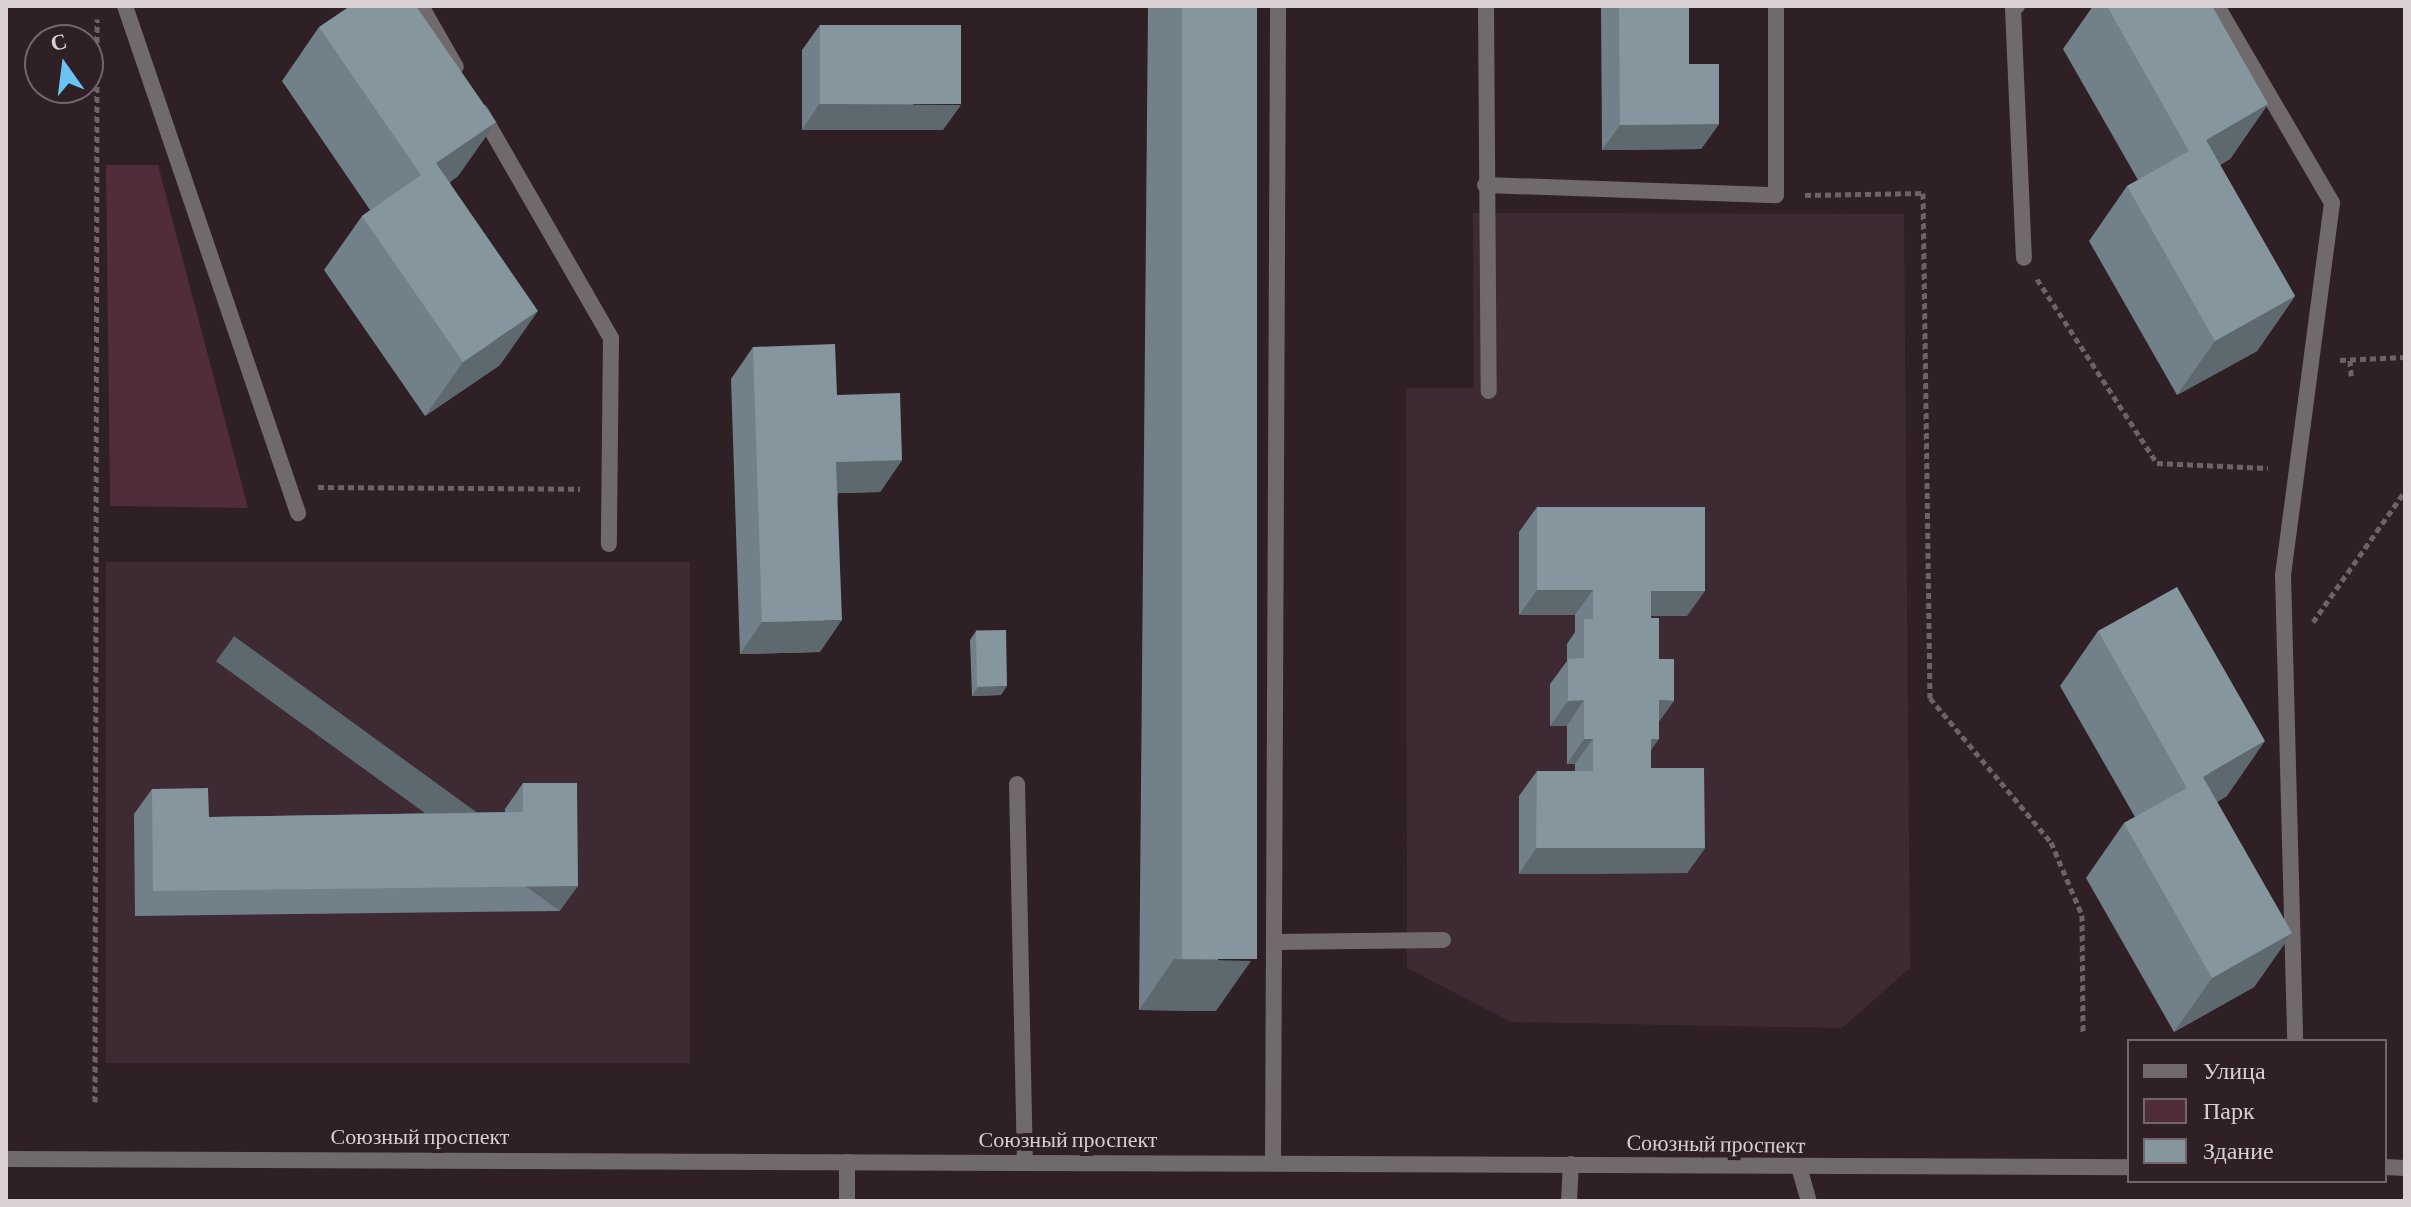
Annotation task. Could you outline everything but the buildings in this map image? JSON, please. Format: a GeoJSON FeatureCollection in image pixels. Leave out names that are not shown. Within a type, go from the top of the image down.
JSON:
{"type":"FeatureCollection","features":[{"type":"Feature","properties":{"kind":"street"},"geometry":{"type":"LineString","coordinates":[[125,6],[298,513]]}},
{"type":"Feature","properties":{"kind":"street"},"geometry":{"type":"LineString","coordinates":[[421,6],[611,338],[609,544]]}},
{"type":"Feature","properties":{"kind":"street"},"geometry":{"type":"LineString","coordinates":[[1273,1163],[1278,6]]}},
{"type":"Feature","properties":{"kind":"street"},"geometry":{"type":"LineString","coordinates":[[1486,6],[1489,391]]}},
{"type":"Feature","properties":{"kind":"street"},"geometry":{"type":"LineString","coordinates":[[1485,185],[1776,195],[1776,6]]}},
{"type":"Feature","properties":{"kind":"street"},"geometry":{"type":"LineString","coordinates":[[2017,6],[2013,8],[2024,258]]}},
{"type":"Feature","properties":{"kind":"street"},"geometry":{"type":"LineString","coordinates":[[2217,6],[2332,203],[2283,575],[2295,1039]]}},
{"type":"Feature","properties":{"kind":"street"},"geometry":{"type":"LineString","coordinates":[[1017,784],[1025,1162]]}},
{"type":"Feature","properties":{"kind":"street"},"geometry":{"type":"LineString","coordinates":[[1274,942],[1443,940]]}},
{"type":"Feature","properties":{"kind":"street","name":"Союзный проспект"},"geometry":{"type":"LineString","coordinates":[[6,1159],[2127,1167]]}},
{"type":"Feature","properties":{"kind":"street"},"geometry":{"type":"LineString","coordinates":[[847,1162],[847,1201]]}},
{"type":"Feature","properties":{"kind":"street"},"geometry":{"type":"LineString","coordinates":[[1569,1201],[1571,1164]]}},
{"type":"Feature","properties":{"kind":"street"},"geometry":{"type":"LineString","coordinates":[[1799,1167],[1809,1201]]}},
{"type":"Feature","properties":{"kind":"path"},"geometry":{"type":"LineString","coordinates":[[95,1102],[97,6]]}},
{"type":"Feature","properties":{"kind":"path"},"geometry":{"type":"LineString","coordinates":[[1776,195],[1923,193],[1930,698],[2051,842],[2082,915],[2083,1034]]}},
{"type":"Feature","properties":{"kind":"path"},"geometry":{"type":"LineString","coordinates":[[2024,258],[2157,463],[2297,470]]}},
{"type":"Feature","properties":{"kind":"path"},"geometry":{"type":"LineString","coordinates":[[2311,362],[2405,357]]}},
{"type":"Feature","properties":{"kind":"path"},"geometry":{"type":"LineString","coordinates":[[2350,360],[2351,376]]}},
{"type":"Feature","properties":{"kind":"path"},"geometry":{"type":"LineString","coordinates":[[289,487],[610,489]]}},
{"type":"Feature","properties":{"kind":"path"},"geometry":{"type":"LineString","coordinates":[[2283,665],[2405,491]]}},
{"type":"Feature","properties":{"kind":"shaded area"},"geometry":{"type":"Polygon","coordinates":[[[1473,213],[1904,214],[1910,968],[1842,1028],[1511,1022],[1407,968],[1406,388],[1474,388],[1473,213]]]}},
{"type":"Feature","properties":{"kind":"shaded area"},"geometry":{"type":"Polygon","coordinates":[[[106,562],[690,562],[690,1063],[106,1063],[106,562]]]}},
{"type":"Feature","properties":{"kind":"green space"},"geometry":{"type":"Polygon","coordinates":[[[106,165],[158,165],[248,508],[110,506],[106,165]]]}}]}
